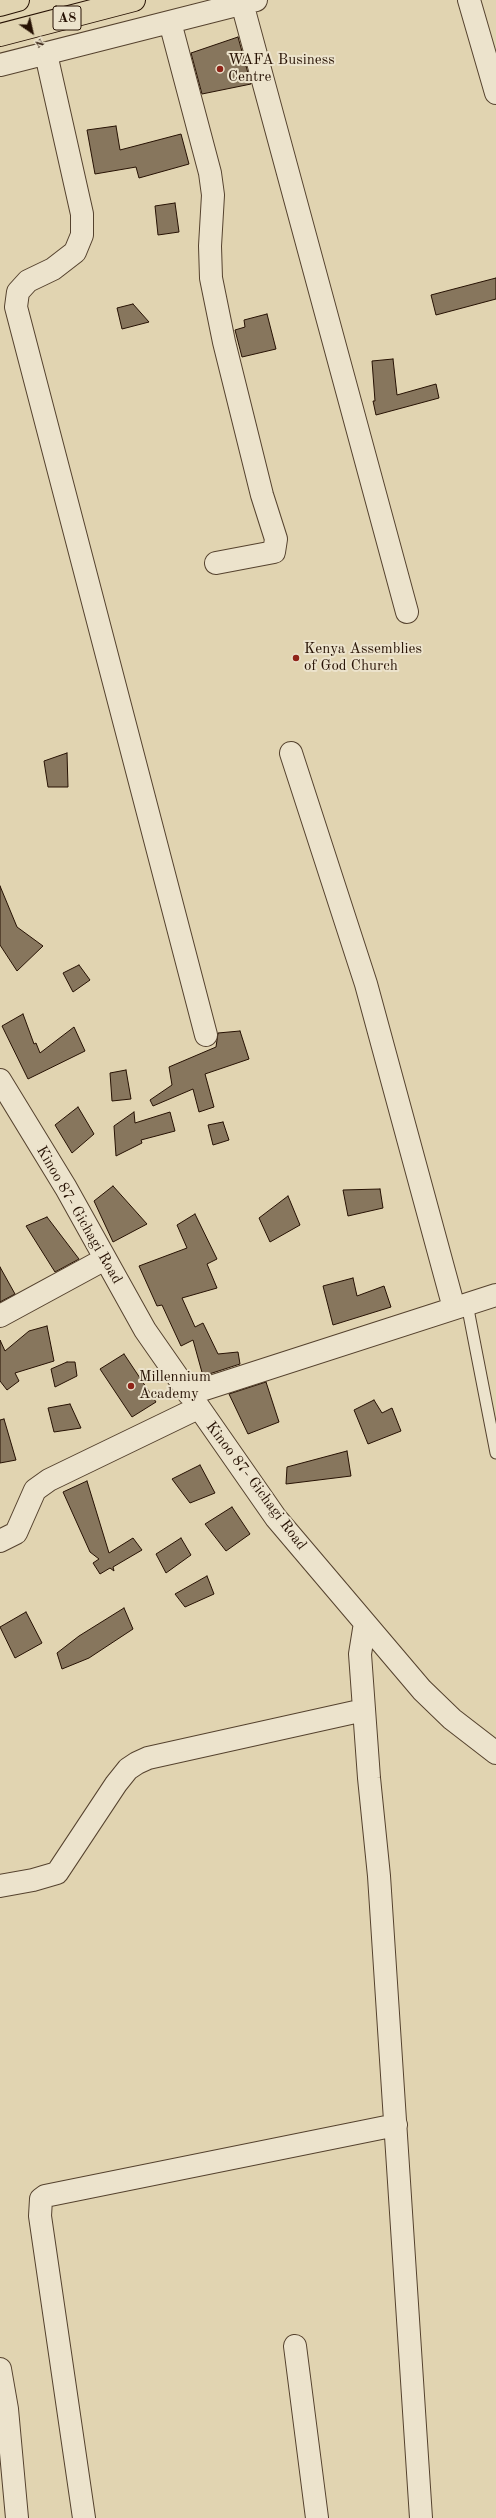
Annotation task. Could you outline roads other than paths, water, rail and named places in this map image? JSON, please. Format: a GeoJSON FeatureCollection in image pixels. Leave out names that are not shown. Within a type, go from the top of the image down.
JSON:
{"type":"FeatureCollection","features":[{"type":"Feature","properties":{"kind":"highway"},"geometry":{"type":"LineString","coordinates":[[0,5],[18,0]]}},
{"type":"Feature","properties":{"kind":"highway","name":"A8"},"geometry":{"type":"LineString","coordinates":[[0,35],[134,0]]}},
{"type":"Feature","properties":{"kind":"street"},"geometry":{"type":"LineString","coordinates":[[468,0],[496,93]]}},
{"type":"Feature","properties":{"kind":"street"},"geometry":{"type":"LineString","coordinates":[[0,65],[249,2],[406,612]]}},
{"type":"Feature","properties":{"kind":"street"},"geometry":{"type":"LineString","coordinates":[[60,20],[70,47]]}},
{"type":"Feature","properties":{"kind":"street"},"geometry":{"type":"LineString","coordinates":[[170,22],[210,173],[213,195],[210,246],[212,278],[223,334],[262,495],[276,539],[274,552],[216,564]]}},
{"type":"Feature","properties":{"kind":"street"},"geometry":{"type":"LineString","coordinates":[[46,54],[82,214],[82,235],[75,252],[53,270],[28,282],[18,292],[16,307],[206,1035]]}},
{"type":"Feature","properties":{"kind":"street"},"geometry":{"type":"LineString","coordinates":[[291,753],[366,984],[460,1306]]}},
{"type":"Feature","properties":{"kind":"street","name":"Kinoo 87- Gichagi Road"},"geometry":{"type":"LineString","coordinates":[[0,1080],[66,1188],[145,1330],[276,1518],[422,1690],[452,1719],[496,1753]]}},
{"type":"Feature","properties":{"kind":"street"},"geometry":{"type":"LineString","coordinates":[[0,1316],[105,1259]]}},
{"type":"Feature","properties":{"kind":"street"},"geometry":{"type":"LineString","coordinates":[[0,1542],[16,1533],[36,1490],[49,1480],[194,1401],[460,1306],[496,1295]]}},
{"type":"Feature","properties":{"kind":"street"},"geometry":{"type":"LineString","coordinates":[[365,1623],[360,1654],[380,1884],[396,2125],[400,2214],[421,2518]]}},
{"type":"Feature","properties":{"kind":"street"},"geometry":{"type":"LineString","coordinates":[[0,1886],[34,1880],[56,1873],[116,1784],[128,1769],[137,1763],[148,1758],[364,1710]]}},
{"type":"Feature","properties":{"kind":"street"},"geometry":{"type":"LineString","coordinates":[[84,2518],[40,2216],[41,2199],[45,2196],[396,2125]]}},
{"type":"Feature","properties":{"kind":"street"},"geometry":{"type":"LineString","coordinates":[[295,2346],[317,2518]]}},
{"type":"Feature","properties":{"kind":"street"},"geometry":{"type":"LineString","coordinates":[[0,2369],[7,2409],[17,2518]]}},
{"type":"Feature","properties":{"kind":"lane"},"geometry":{"type":"LineString","coordinates":[[460,1306],[496,1453]]}},
{"type":"Feature","properties":{"kind":"place","name":"WAFA Business Centre"},"geometry":{"type":"Point","coordinates":[220,69]}},
{"type":"Feature","properties":{"kind":"place","name":"Kenya Assemblies of God Church"},"geometry":{"type":"Point","coordinates":[296,658]}},
{"type":"Feature","properties":{"kind":"place","name":"Millennium Academy"},"geometry":{"type":"Point","coordinates":[131,1386]}}]}
